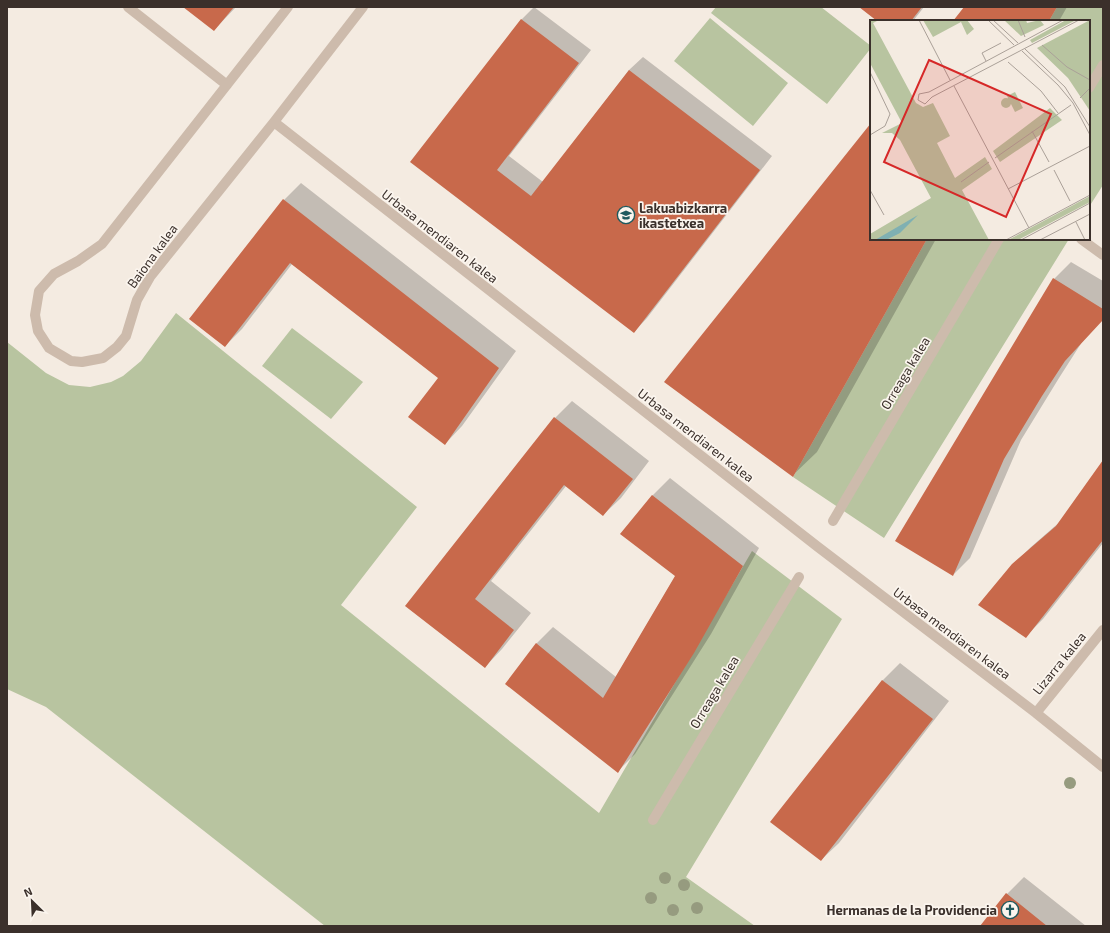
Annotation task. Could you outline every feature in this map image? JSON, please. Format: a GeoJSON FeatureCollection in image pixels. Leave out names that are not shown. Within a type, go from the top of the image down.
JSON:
{"type":"FeatureCollection","features":[{"type":"Feature","properties":{"kind":"street"},"geometry":{"type":"LineString","coordinates":[[128,7],[227,86]]}},
{"type":"Feature","properties":{"kind":"street","name":"Baiona kalea"},"geometry":{"type":"LineString","coordinates":[[288,7],[102,244],[78,261],[54,274],[39,291],[35,314],[38,331],[49,348],[71,361],[82,362],[102,358],[117,347],[126,336],[137,300],[150,277],[274,122],[363,7]]}},
{"type":"Feature","properties":{"kind":"street"},"geometry":{"type":"LineString","coordinates":[[1090,86],[1103,65]]}},
{"type":"Feature","properties":{"kind":"street","name":"Urbasa mendiaren kalea"},"geometry":{"type":"LineString","coordinates":[[274,122],[824,552],[1103,767]]}},
{"type":"Feature","properties":{"kind":"street","name":"Orreaga kalea"},"geometry":{"type":"LineString","coordinates":[[833,521],[998,240]]}},
{"type":"Feature","properties":{"kind":"street"},"geometry":{"type":"LineString","coordinates":[[1082,240],[1103,255]]}},
{"type":"Feature","properties":{"kind":"street","name":"Orreaga kalea"},"geometry":{"type":"LineString","coordinates":[[653,820],[799,577]]}},
{"type":"Feature","properties":{"kind":"street","name":"Lizarra kalea"},"geometry":{"type":"LineString","coordinates":[[1036,714],[1103,630]]}},
{"type":"Feature","properties":{"kind":"green space"},"geometry":{"type":"Polygon","coordinates":[[[716,7],[821,7],[870,45],[870,49],[827,104],[711,13],[716,7]]]}},
{"type":"Feature","properties":{"kind":"green space"},"geometry":{"type":"Polygon","coordinates":[[[1057,7],[1103,7],[1103,185],[1090,205],[1090,20],[1050,20],[1057,7]]]}},
{"type":"Feature","properties":{"kind":"green space"},"geometry":{"type":"Polygon","coordinates":[[[710,18],[788,83],[753,126],[674,61],[710,18]]]}},
{"type":"Feature","properties":{"kind":"green space"},"geometry":{"type":"Polygon","coordinates":[[[926,240],[1068,240],[884,538],[793,477],[926,240]]]}},
{"type":"Feature","properties":{"kind":"green space"},"geometry":{"type":"Polygon","coordinates":[[[176,313],[417,507],[341,605],[599,813],[752,551],[842,619],[686,877],[755,926],[325,926],[46,707],[7,689],[7,342],[46,373],[69,385],[90,387],[111,382],[123,376],[141,361],[176,313]]]}},
{"type":"Feature","properties":{"kind":"green space"},"geometry":{"type":"Polygon","coordinates":[[[292,328],[363,382],[331,419],[262,366],[292,328]]]}},
{"type":"Feature","properties":{"kind":"building"},"geometry":{"type":"Polygon","coordinates":[[[183,7],[234,7],[214,31],[183,7]]]}},
{"type":"Feature","properties":{"kind":"building"},"geometry":{"type":"Polygon","coordinates":[[[859,7],[922,7],[912,20],[876,20],[859,7]]]}},
{"type":"Feature","properties":{"kind":"building"},"geometry":{"type":"Polygon","coordinates":[[[964,7],[1057,7],[1050,20],[954,20],[964,7]]]}},
{"type":"Feature","properties":{"kind":"building"},"geometry":{"type":"Polygon","coordinates":[[[521,19],[579,63],[497,170],[531,196],[629,70],[760,170],[634,333],[410,162],[521,19]]]}},
{"type":"Feature","properties":{"kind":"building"},"geometry":{"type":"Polygon","coordinates":[[[870,124],[870,240],[926,240],[793,477],[664,382],[870,124]]]}},
{"type":"Feature","properties":{"kind":"building"},"geometry":{"type":"Polygon","coordinates":[[[283,199],[499,368],[445,445],[408,417],[438,378],[290,263],[225,347],[189,319],[283,199]]]}},
{"type":"Feature","properties":{"kind":"building"},"geometry":{"type":"Polygon","coordinates":[[[1053,278],[1103,309],[1103,320],[1065,361],[1004,459],[953,576],[895,541],[1053,278]]]}},
{"type":"Feature","properties":{"kind":"building"},"geometry":{"type":"Polygon","coordinates":[[[554,417],[633,479],[603,516],[564,485],[475,599],[514,630],[485,668],[405,606],[554,417]]]}},
{"type":"Feature","properties":{"kind":"building"},"geometry":{"type":"Polygon","coordinates":[[[1103,460],[1103,540],[1026,638],[978,605],[1012,564],[1056,526],[1103,460]]]}},
{"type":"Feature","properties":{"kind":"building"},"geometry":{"type":"Polygon","coordinates":[[[652,495],[743,566],[694,653],[618,773],[505,684],[536,643],[603,698],[675,576],[620,534],[652,495]]]}},
{"type":"Feature","properties":{"kind":"building"},"geometry":{"type":"Polygon","coordinates":[[[882,680],[933,719],[821,861],[770,822],[882,680]]]}},
{"type":"Feature","properties":{"kind":"building","name":"Hermanas de la Providencia"},"geometry":{"type":"Polygon","coordinates":[[[1006,893],[1047,926],[980,926],[1006,893]]]}},
{"type":"Feature","properties":{"kind":"place","name":"Lakuabizkarra ikastetxea"},"geometry":{"type":"Point","coordinates":[626,215]}},
{"type":"Feature","properties":{"kind":"place","name":"Hermanas de la Providencia"},"geometry":{"type":"Point","coordinates":[1010,910]}}]}
